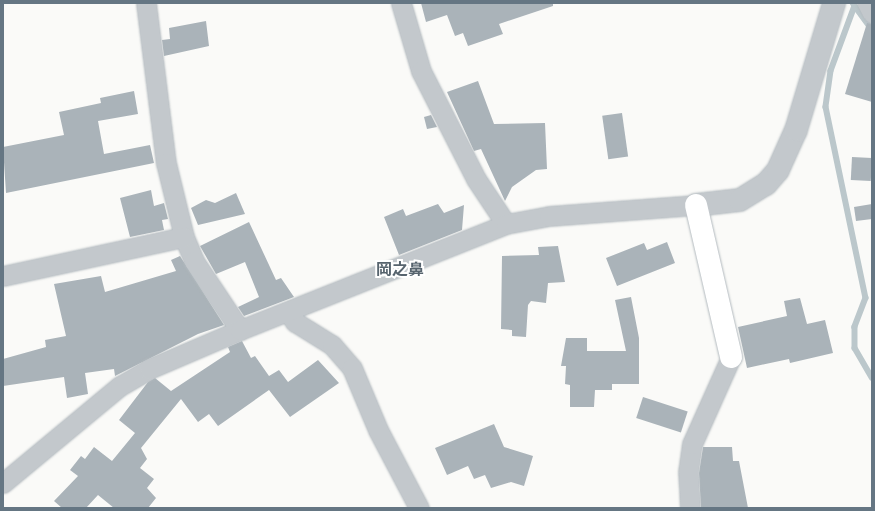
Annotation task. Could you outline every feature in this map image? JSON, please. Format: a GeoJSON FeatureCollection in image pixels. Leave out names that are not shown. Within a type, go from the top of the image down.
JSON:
{"type":"FeatureCollection","features":[{"type":"Feature","properties":{"kind":"main road"},"geometry":{"type":"LineString","coordinates":[[696,205],[731,357]]}},
{"type":"Feature","properties":{"kind":"street"},"geometry":{"type":"LineString","coordinates":[[146,3],[166,163],[184,237],[194,261],[240,330]]}},
{"type":"Feature","properties":{"kind":"street"},"geometry":{"type":"LineString","coordinates":[[401,3],[421,71],[476,179],[506,224]]}},
{"type":"Feature","properties":{"kind":"street"},"geometry":{"type":"LineString","coordinates":[[3,483],[120,386],[149,369],[240,330],[289,313],[506,224],[549,216],[696,205],[740,200],[766,184],[778,170],[796,130],[834,3]]}},
{"type":"Feature","properties":{"kind":"street"},"geometry":{"type":"LineString","coordinates":[[867,3],[872,13]]}},
{"type":"Feature","properties":{"kind":"street"},"geometry":{"type":"LineString","coordinates":[[3,276],[184,237]]}},
{"type":"Feature","properties":{"kind":"street"},"geometry":{"type":"LineString","coordinates":[[289,313],[295,322],[332,345],[352,368],[378,430],[419,508]]}},
{"type":"Feature","properties":{"kind":"street"},"geometry":{"type":"LineString","coordinates":[[690,508],[688,472],[692,444],[731,357]]}},
{"type":"Feature","properties":{"kind":"building"},"geometry":{"type":"Polygon","coordinates":[[[421,3],[553,3],[553,6],[499,24],[503,34],[468,46],[463,33],[455,36],[447,15],[426,22],[421,3]]]}},
{"type":"Feature","properties":{"kind":"building"},"geometry":{"type":"Polygon","coordinates":[[[206,21],[209,46],[164,56],[162,40],[170,39],[169,28],[206,21]]]}},
{"type":"Feature","properties":{"kind":"building"},"geometry":{"type":"Polygon","coordinates":[[[867,23],[872,24],[872,102],[845,94],[867,23]]]}},
{"type":"Feature","properties":{"kind":"building"},"geometry":{"type":"Polygon","coordinates":[[[478,81],[494,124],[545,123],[547,169],[536,170],[512,187],[505,201],[481,149],[474,151],[447,92],[478,81]]]}},
{"type":"Feature","properties":{"kind":"building"},"geometry":{"type":"Polygon","coordinates":[[[134,91],[138,114],[98,121],[104,154],[150,145],[154,163],[6,193],[3,147],[64,135],[59,112],[101,103],[100,98],[134,91]]]}},
{"type":"Feature","properties":{"kind":"building"},"geometry":{"type":"Polygon","coordinates":[[[622,113],[628,157],[608,159],[602,116],[622,113]]]}},
{"type":"Feature","properties":{"kind":"building"},"geometry":{"type":"Polygon","coordinates":[[[431,115],[437,127],[427,129],[424,117],[431,115]]]}},
{"type":"Feature","properties":{"kind":"building"},"geometry":{"type":"Polygon","coordinates":[[[852,157],[872,158],[871,181],[851,180],[852,157]]]}},
{"type":"Feature","properties":{"kind":"building"},"geometry":{"type":"Polygon","coordinates":[[[151,190],[154,206],[164,203],[168,219],[162,220],[164,230],[130,237],[120,198],[151,190]]]}},
{"type":"Feature","properties":{"kind":"building"},"geometry":{"type":"Polygon","coordinates":[[[236,193],[245,214],[198,225],[191,208],[206,200],[215,203],[236,193]]]}},
{"type":"Feature","properties":{"kind":"building"},"geometry":{"type":"Polygon","coordinates":[[[438,204],[444,213],[464,205],[462,230],[399,255],[384,217],[403,209],[406,216],[438,204]]]}},
{"type":"Feature","properties":{"kind":"building"},"geometry":{"type":"Polygon","coordinates":[[[872,204],[872,219],[856,221],[854,207],[872,204]]]}},
{"type":"Feature","properties":{"kind":"building"},"geometry":{"type":"Polygon","coordinates":[[[249,222],[276,280],[281,278],[294,297],[244,316],[238,307],[259,297],[245,262],[216,274],[200,246],[249,222]]]}},
{"type":"Feature","properties":{"kind":"building"},"geometry":{"type":"Polygon","coordinates":[[[667,242],[675,263],[617,286],[606,258],[644,243],[647,250],[667,242]]]}},
{"type":"Feature","properties":{"kind":"building"},"geometry":{"type":"Polygon","coordinates":[[[558,246],[565,282],[548,283],[546,303],[531,301],[528,305],[526,337],[512,336],[512,330],[501,329],[502,256],[539,255],[538,247],[558,246]]]}},
{"type":"Feature","properties":{"kind":"building"},"geometry":{"type":"Polygon","coordinates":[[[180,256],[224,325],[198,334],[115,376],[114,369],[85,373],[88,394],[67,398],[64,377],[3,386],[3,359],[46,347],[45,340],[66,336],[54,284],[101,276],[105,292],[176,271],[171,260],[180,256]]]}},
{"type":"Feature","properties":{"kind":"building"},"geometry":{"type":"Polygon","coordinates":[[[631,297],[639,338],[639,384],[612,384],[612,390],[595,390],[594,407],[570,407],[570,385],[565,384],[566,366],[561,366],[566,338],[587,338],[587,351],[626,351],[615,300],[631,297]]]}},
{"type":"Feature","properties":{"kind":"building"},"geometry":{"type":"Polygon","coordinates":[[[800,298],[807,324],[825,320],[833,353],[790,363],[789,359],[747,368],[738,327],[787,316],[784,301],[800,298]]]}},
{"type":"Feature","properties":{"kind":"building"},"geometry":{"type":"Polygon","coordinates":[[[242,341],[251,358],[255,356],[269,376],[279,370],[288,382],[318,360],[339,383],[290,417],[269,390],[218,426],[209,414],[198,422],[181,399],[141,448],[147,459],[140,468],[154,479],[147,488],[156,498],[148,508],[114,508],[98,495],[86,508],[62,508],[54,501],[78,476],[70,470],[81,456],[85,459],[94,447],[112,461],[135,433],[119,420],[148,382],[155,378],[171,391],[230,352],[228,347],[242,341]]]}},
{"type":"Feature","properties":{"kind":"building"},"geometry":{"type":"Polygon","coordinates":[[[643,397],[688,412],[681,432],[636,418],[643,397]]]}},
{"type":"Feature","properties":{"kind":"building"},"geometry":{"type":"Polygon","coordinates":[[[494,424],[504,447],[533,456],[524,486],[511,482],[491,488],[485,475],[474,479],[468,466],[447,475],[435,448],[494,424]]]}},
{"type":"Feature","properties":{"kind":"building"},"geometry":{"type":"Polygon","coordinates":[[[703,447],[732,447],[733,461],[739,461],[748,508],[701,508],[699,473],[703,447]]]}},
{"type":"Feature","properties":{"kind":"waterway"},"geometry":{"type":"LineString","coordinates":[[853,3],[855,6],[831,71],[826,107],[866,298],[855,327],[855,348],[872,377]]}},
{"type":"Feature","properties":{"kind":"waterway"},"geometry":{"type":"LineString","coordinates":[[855,6],[872,29]]}},
{"type":"Feature","properties":{"kind":"district","name":"岡之鼻"},"geometry":{"type":"Point","coordinates":[400,270]}}]}
